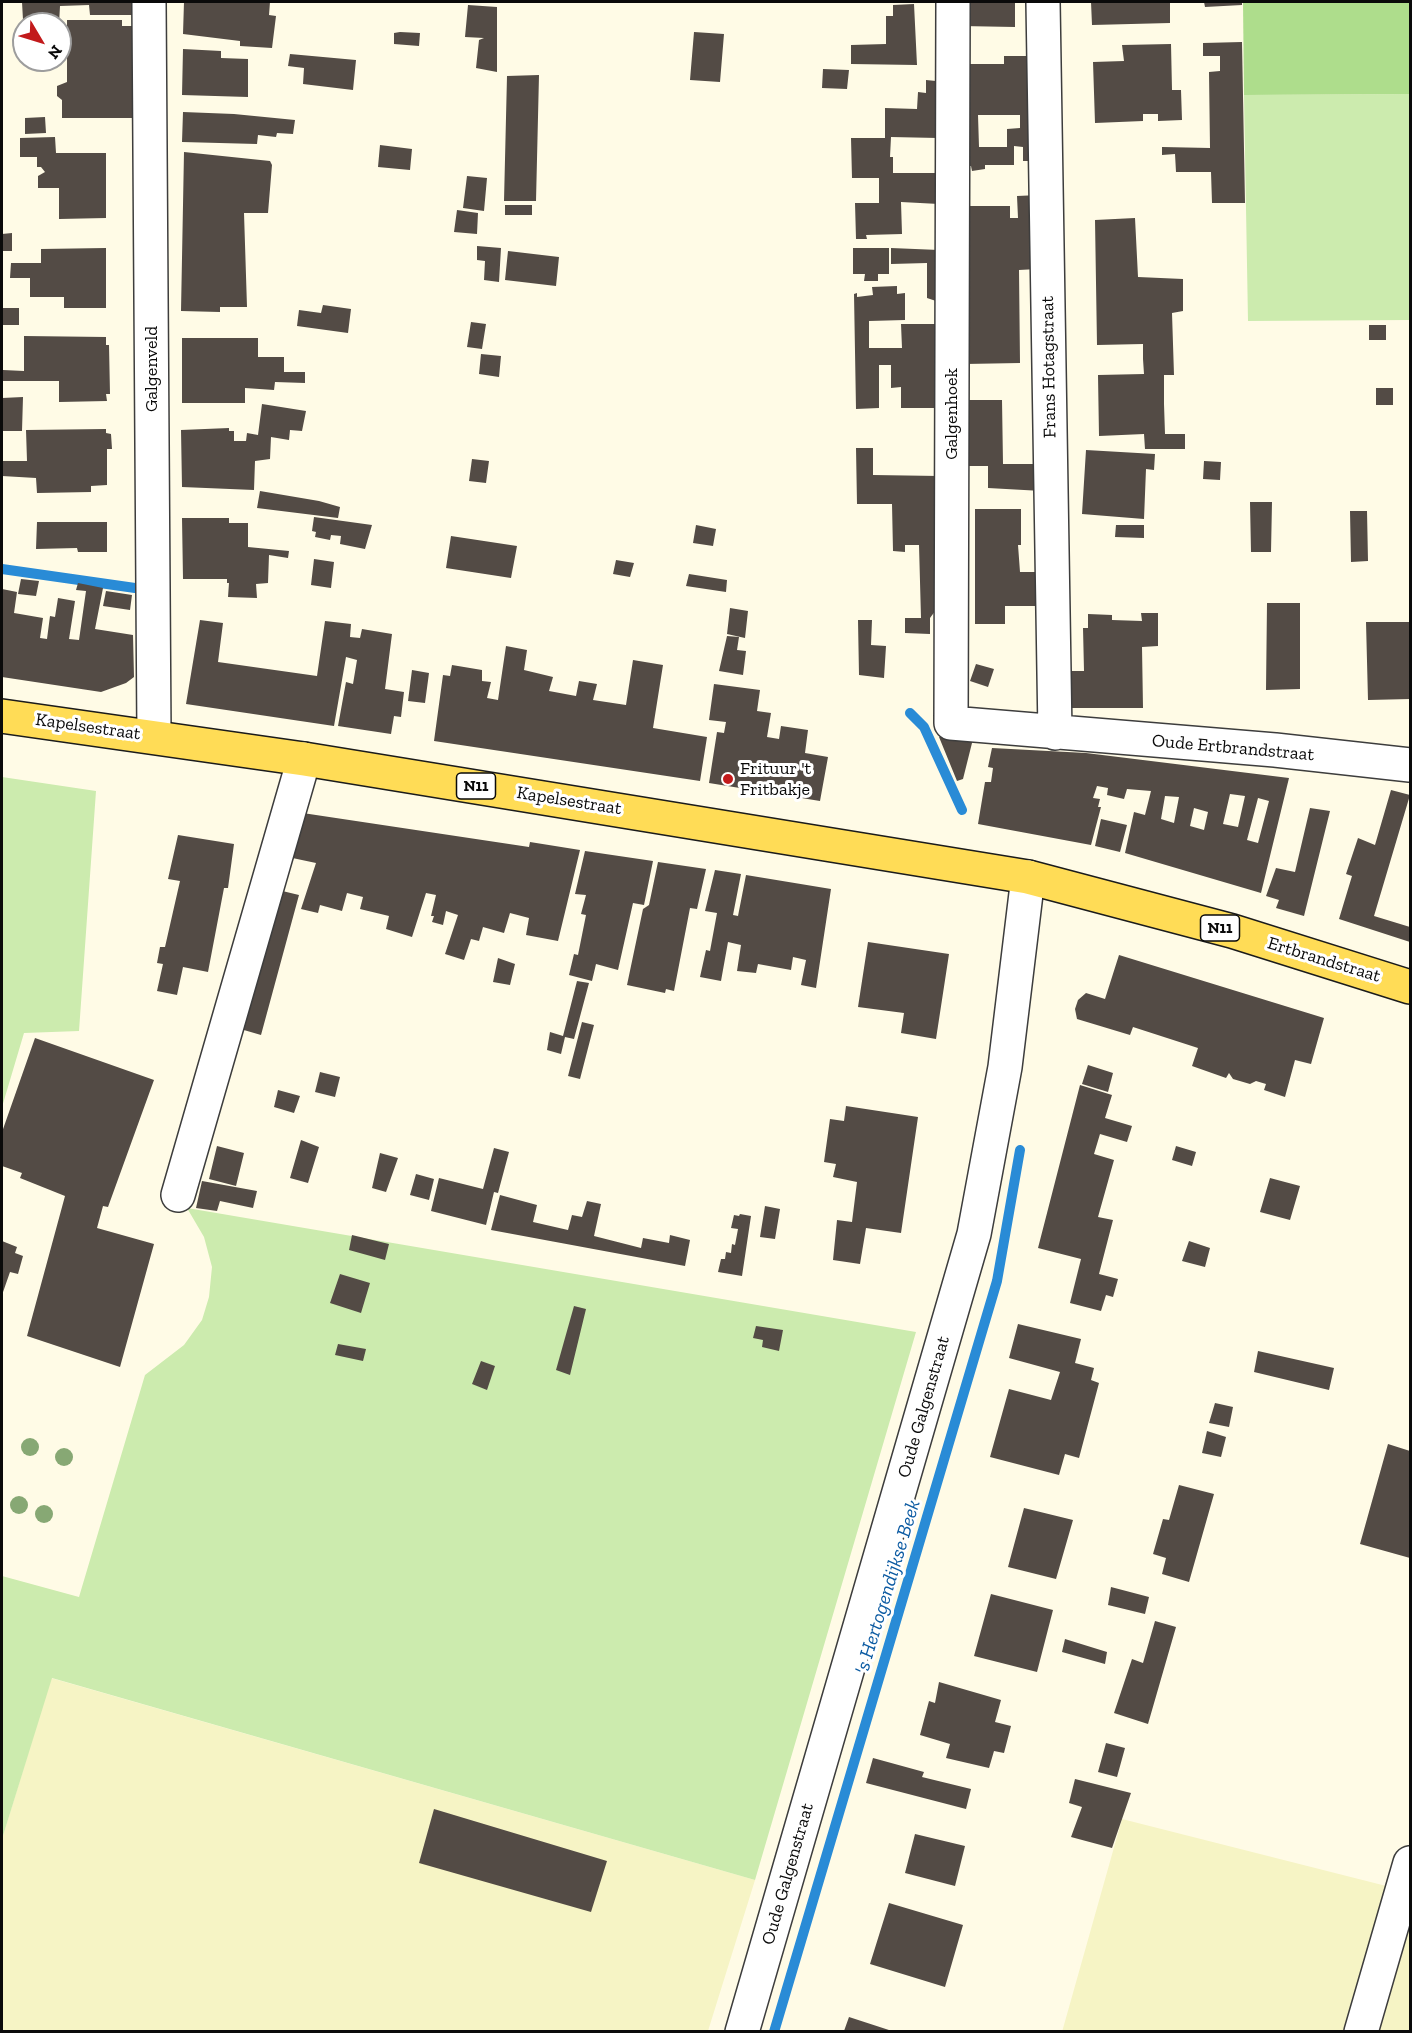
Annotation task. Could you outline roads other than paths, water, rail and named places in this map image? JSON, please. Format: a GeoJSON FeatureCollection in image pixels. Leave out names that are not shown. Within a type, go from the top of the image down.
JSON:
{"type":"FeatureCollection","features":[{"type":"Feature","properties":{"kind":"main road","name":"Kapelsestraat"},"geometry":{"type":"LineString","coordinates":[[2,716],[304,759],[1028,877]]}},
{"type":"Feature","properties":{"kind":"main road","name":"Ertbrandstraat"},"geometry":{"type":"LineString","coordinates":[[1028,877],[1211,925],[1410,987]]}},
{"type":"Feature","properties":{"kind":"street","name":"Galgenveld"},"geometry":{"type":"LineString","coordinates":[[149,2],[154,736]]}},
{"type":"Feature","properties":{"kind":"street","name":"Galgenhoek"},"geometry":{"type":"LineString","coordinates":[[953,2],[951,723],[1055,733]]}},
{"type":"Feature","properties":{"kind":"street","name":"Frans Hotagstraat"},"geometry":{"type":"LineString","coordinates":[[1043,2],[1055,733]]}},
{"type":"Feature","properties":{"kind":"street","name":"Oude Ertbrandstraat"},"geometry":{"type":"LineString","coordinates":[[1055,733],[1275,750],[1410,765]]}},
{"type":"Feature","properties":{"kind":"street"},"geometry":{"type":"LineString","coordinates":[[178,1195],[304,759]]}},
{"type":"Feature","properties":{"kind":"street","name":"Oude Galgenstraat"},"geometry":{"type":"LineString","coordinates":[[741,2031],[974,1234],[1005,1067],[1028,877]]}},
{"type":"Feature","properties":{"kind":"street"},"geometry":{"type":"LineString","coordinates":[[1361,2031],[1410,1863]]}},
{"type":"Feature","properties":{"kind":"waterway","name":"'s Hertogendijkse Beek"},"geometry":{"type":"LineString","coordinates":[[2,569],[135,588]]}},
{"type":"Feature","properties":{"kind":"waterway","name":"'s Hertogendijkse Beek"},"geometry":{"type":"LineString","coordinates":[[910,713],[924,727],[962,810]]}},
{"type":"Feature","properties":{"kind":"waterway","name":"'s Hertogendijkse Beek"},"geometry":{"type":"LineString","coordinates":[[774,2032],[997,1281],[1020,1150]]}},
{"type":"Feature","properties":{"kind":"place","name":"Frituur 't Fritbakje"},"geometry":{"type":"Point","coordinates":[728,779]}}]}
